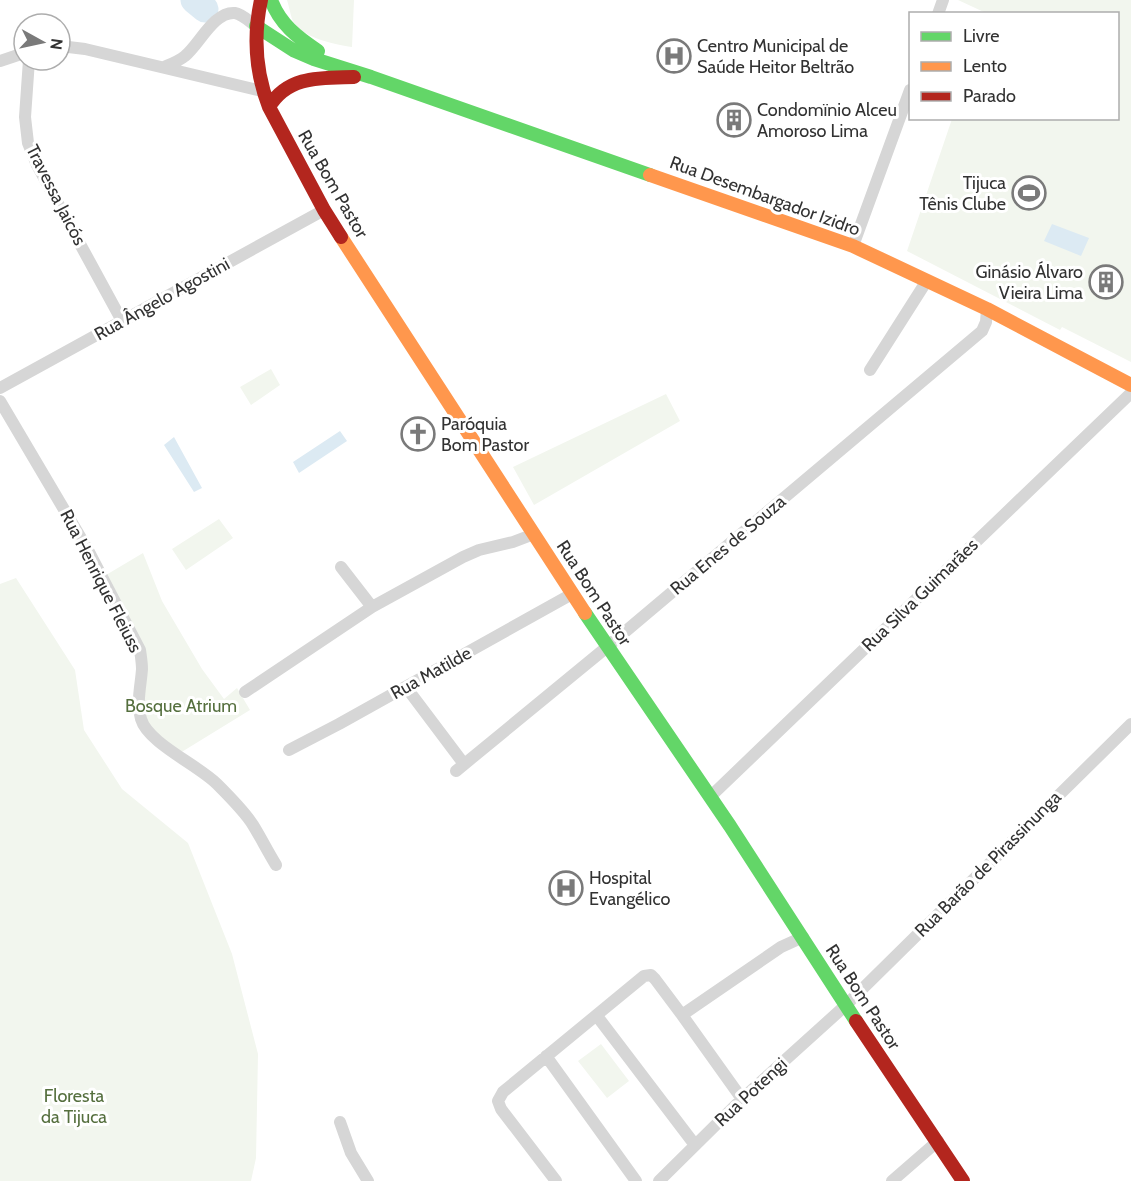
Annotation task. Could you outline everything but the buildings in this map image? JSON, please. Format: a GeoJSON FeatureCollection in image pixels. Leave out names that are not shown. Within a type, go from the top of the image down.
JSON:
{"type":"FeatureCollection","features":[{"type":"Feature","properties":{"kind":"street","name":"Rua Bom Pastor"},"geometry":{"type":"LineString","coordinates":[[261,0],[256,26],[255,50],[262,91],[324,210],[572,594],[710,797],[963,1181]]}},
{"type":"Feature","properties":{"kind":"street","name":"Rua Desembargador Izidro"},"geometry":{"type":"LineString","coordinates":[[271,0],[282,22],[299,39],[324,54],[371,76]]}},
{"type":"Feature","properties":{"kind":"street"},"geometry":{"type":"LineString","coordinates":[[164,67],[187,55],[211,25],[226,14],[238,14],[256,26]]}},
{"type":"Feature","properties":{"kind":"street","name":"Rua Desembargador Izidro"},"geometry":{"type":"LineString","coordinates":[[256,26],[293,50],[314,59],[371,76],[853,246],[987,309],[1131,385]]}},
{"type":"Feature","properties":{"kind":"street"},"geometry":{"type":"LineString","coordinates":[[72,47],[262,91]]}},
{"type":"Feature","properties":{"kind":"street","name":"Travessa Jaicós"},"geometry":{"type":"LineString","coordinates":[[28,72],[25,117],[28,143],[37,165],[122,321]]}},
{"type":"Feature","properties":{"kind":"street"},"geometry":{"type":"LineString","coordinates":[[269,107],[278,93],[299,82],[371,76]]}},
{"type":"Feature","properties":{"kind":"street"},"geometry":{"type":"LineString","coordinates":[[853,246],[909,93]]}},
{"type":"Feature","properties":{"kind":"street","name":"Rua Ângelo Agostini"},"geometry":{"type":"LineString","coordinates":[[0,388],[324,210]]}},
{"type":"Feature","properties":{"kind":"street"},"geometry":{"type":"LineString","coordinates":[[870,370],[927,282]]}},
{"type":"Feature","properties":{"kind":"street","name":"Rua Enes de Souza"},"geometry":{"type":"LineString","coordinates":[[406,687],[460,768],[982,331],[987,309]]}},
{"type":"Feature","properties":{"kind":"street","name":"Rua Silva Guimarães"},"geometry":{"type":"LineString","coordinates":[[710,797],[1131,393]]}},
{"type":"Feature","properties":{"kind":"street","name":"Rua Henrique Fleiuss"},"geometry":{"type":"LineString","coordinates":[[0,401],[88,550],[140,650],[142,668],[139,702],[142,722],[147,730],[163,744],[216,783],[252,824],[276,865]]}},
{"type":"Feature","properties":{"kind":"street"},"geometry":{"type":"LineString","coordinates":[[245,692],[372,607],[463,557],[534,534]]}},
{"type":"Feature","properties":{"kind":"street"},"geometry":{"type":"LineString","coordinates":[[341,567],[372,607]]}},
{"type":"Feature","properties":{"kind":"street","name":"Rua Matilde"},"geometry":{"type":"LineString","coordinates":[[290,750],[572,594]]}},
{"type":"Feature","properties":{"kind":"street","name":"Rua Barão de Pirassinunga"},"geometry":{"type":"LineString","coordinates":[[846,1005],[1131,724]]}},
{"type":"Feature","properties":{"kind":"street"},"geometry":{"type":"LineString","coordinates":[[682,1015],[781,947],[803,937]]}},
{"type":"Feature","properties":{"kind":"street"},"geometry":{"type":"LineString","coordinates":[[556,1181],[501,1109],[498,1101],[503,1092],[644,976],[651,975],[742,1099]]}},
{"type":"Feature","properties":{"kind":"street","name":"Rua Potengi"},"geometry":{"type":"LineString","coordinates":[[659,1181],[742,1099],[846,1005]]}},
{"type":"Feature","properties":{"kind":"street"},"geometry":{"type":"LineString","coordinates":[[597,1016],[695,1145]]}},
{"type":"Feature","properties":{"kind":"street"},"geometry":{"type":"LineString","coordinates":[[546,1056],[636,1181]]}},
{"type":"Feature","properties":{"kind":"street"},"geometry":{"type":"LineString","coordinates":[[340,1122],[351,1153],[368,1181]]}},
{"type":"Feature","properties":{"kind":"street"},"geometry":{"type":"LineString","coordinates":[[892,1181],[938,1141]]}},
{"type":"Feature","properties":{"kind":"green space"},"geometry":{"type":"Polygon","coordinates":[[[287,0],[354,0],[352,47],[318,39],[302,31],[292,19],[287,0]]]}},
{"type":"Feature","properties":{"kind":"green space","name":"Tijuca Tênis Clube"},"geometry":{"type":"Polygon","coordinates":[[[958,0],[1131,0],[1131,362],[1062,327],[1060,330],[907,251],[952,120],[1119,120],[1119,12],[984,12],[958,0]]]}},
{"type":"Feature","properties":{"kind":"green space"},"geometry":{"type":"Polygon","coordinates":[[[271,369],[280,385],[251,405],[240,387],[271,369]]]}},
{"type":"Feature","properties":{"kind":"green space"},"geometry":{"type":"Polygon","coordinates":[[[666,394],[680,421],[534,505],[513,467],[666,394]]]}},
{"type":"Feature","properties":{"kind":"green space"},"geometry":{"type":"Polygon","coordinates":[[[219,519],[233,538],[186,570],[172,549],[219,519]]]}},
{"type":"Feature","properties":{"kind":"green space","name":"Bosque Atrium"},"geometry":{"type":"Polygon","coordinates":[[[143,553],[162,601],[202,669],[224,699],[237,688],[250,710],[180,753],[143,723],[146,660],[106,575],[143,553]]]}},
{"type":"Feature","properties":{"kind":"green space","name":"Floresta da Tijuca"},"geometry":{"type":"Polygon","coordinates":[[[16,578],[75,670],[84,730],[122,789],[188,843],[232,954],[258,1054],[256,1158],[251,1181],[0,1181],[0,584],[16,578]]]}},
{"type":"Feature","properties":{"kind":"green space"},"geometry":{"type":"Polygon","coordinates":[[[601,1044],[629,1081],[607,1098],[578,1061],[601,1044]]]}},
{"type":"Feature","properties":{"kind":"shaded area"},"geometry":{"type":"Polygon","coordinates":[[[1052,224],[1089,238],[1081,256],[1044,241],[1052,224]]]}},
{"type":"Feature","properties":{"kind":"shaded area"},"geometry":{"type":"Polygon","coordinates":[[[340,431],[347,441],[299,473],[293,462],[340,431]]]}},
{"type":"Feature","properties":{"kind":"shaded area"},"geometry":{"type":"Polygon","coordinates":[[[174,437],[202,488],[194,492],[164,445],[174,437]]]}},
{"type":"Feature","properties":{"kind":"waterway"},"geometry":{"type":"LineString","coordinates":[[194,0],[205,9]]}},
{"type":"Feature","properties":{"kind":"traffic: fast"},"geometry":{"type":"LineString","coordinates":[[271,0],[279,16],[290,29],[318,51]]}},
{"type":"Feature","properties":{"kind":"traffic: fast"},"geometry":{"type":"LineString","coordinates":[[256,26],[293,50],[314,59],[650,175]]}},
{"type":"Feature","properties":{"kind":"traffic: fast"},"geometry":{"type":"LineString","coordinates":[[585,613],[730,826],[856,1021]]}},
{"type":"Feature","properties":{"kind":"traffic: slow"},"geometry":{"type":"LineString","coordinates":[[650,175],[853,246],[987,309],[1131,385]]}},
{"type":"Feature","properties":{"kind":"traffic: slow"},"geometry":{"type":"LineString","coordinates":[[341,237],[585,613]]}},
{"type":"Feature","properties":{"kind":"traffic: jam"},"geometry":{"type":"LineString","coordinates":[[261,0],[256,41],[258,67],[264,94],[324,210],[341,237]]}},
{"type":"Feature","properties":{"kind":"traffic: jam"},"geometry":{"type":"LineString","coordinates":[[269,107],[286,89],[307,80],[354,77]]}},
{"type":"Feature","properties":{"kind":"traffic: jam"},"geometry":{"type":"LineString","coordinates":[[856,1021],[963,1181]]}},
{"type":"Feature","properties":{"kind":"place","name":"Centro Municipal de Saúde Heitor Beltrão"},"geometry":{"type":"Point","coordinates":[674,56]}},
{"type":"Feature","properties":{"kind":"place","name":"Condomïnio Alceu Amoroso Lima"},"geometry":{"type":"Point","coordinates":[734,120]}},
{"type":"Feature","properties":{"kind":"place","name":"Tijuca Tênis Clube"},"geometry":{"type":"Point","coordinates":[1029,193]}},
{"type":"Feature","properties":{"kind":"place","name":"Ginásio Álvaro Vieira Lima"},"geometry":{"type":"Point","coordinates":[1106,282]}},
{"type":"Feature","properties":{"kind":"place","name":"Paróquia Bom Pastor"},"geometry":{"type":"Point","coordinates":[418,434]}},
{"type":"Feature","properties":{"kind":"place","name":"Hospital Evangélico"},"geometry":{"type":"Point","coordinates":[566,888]}}]}
